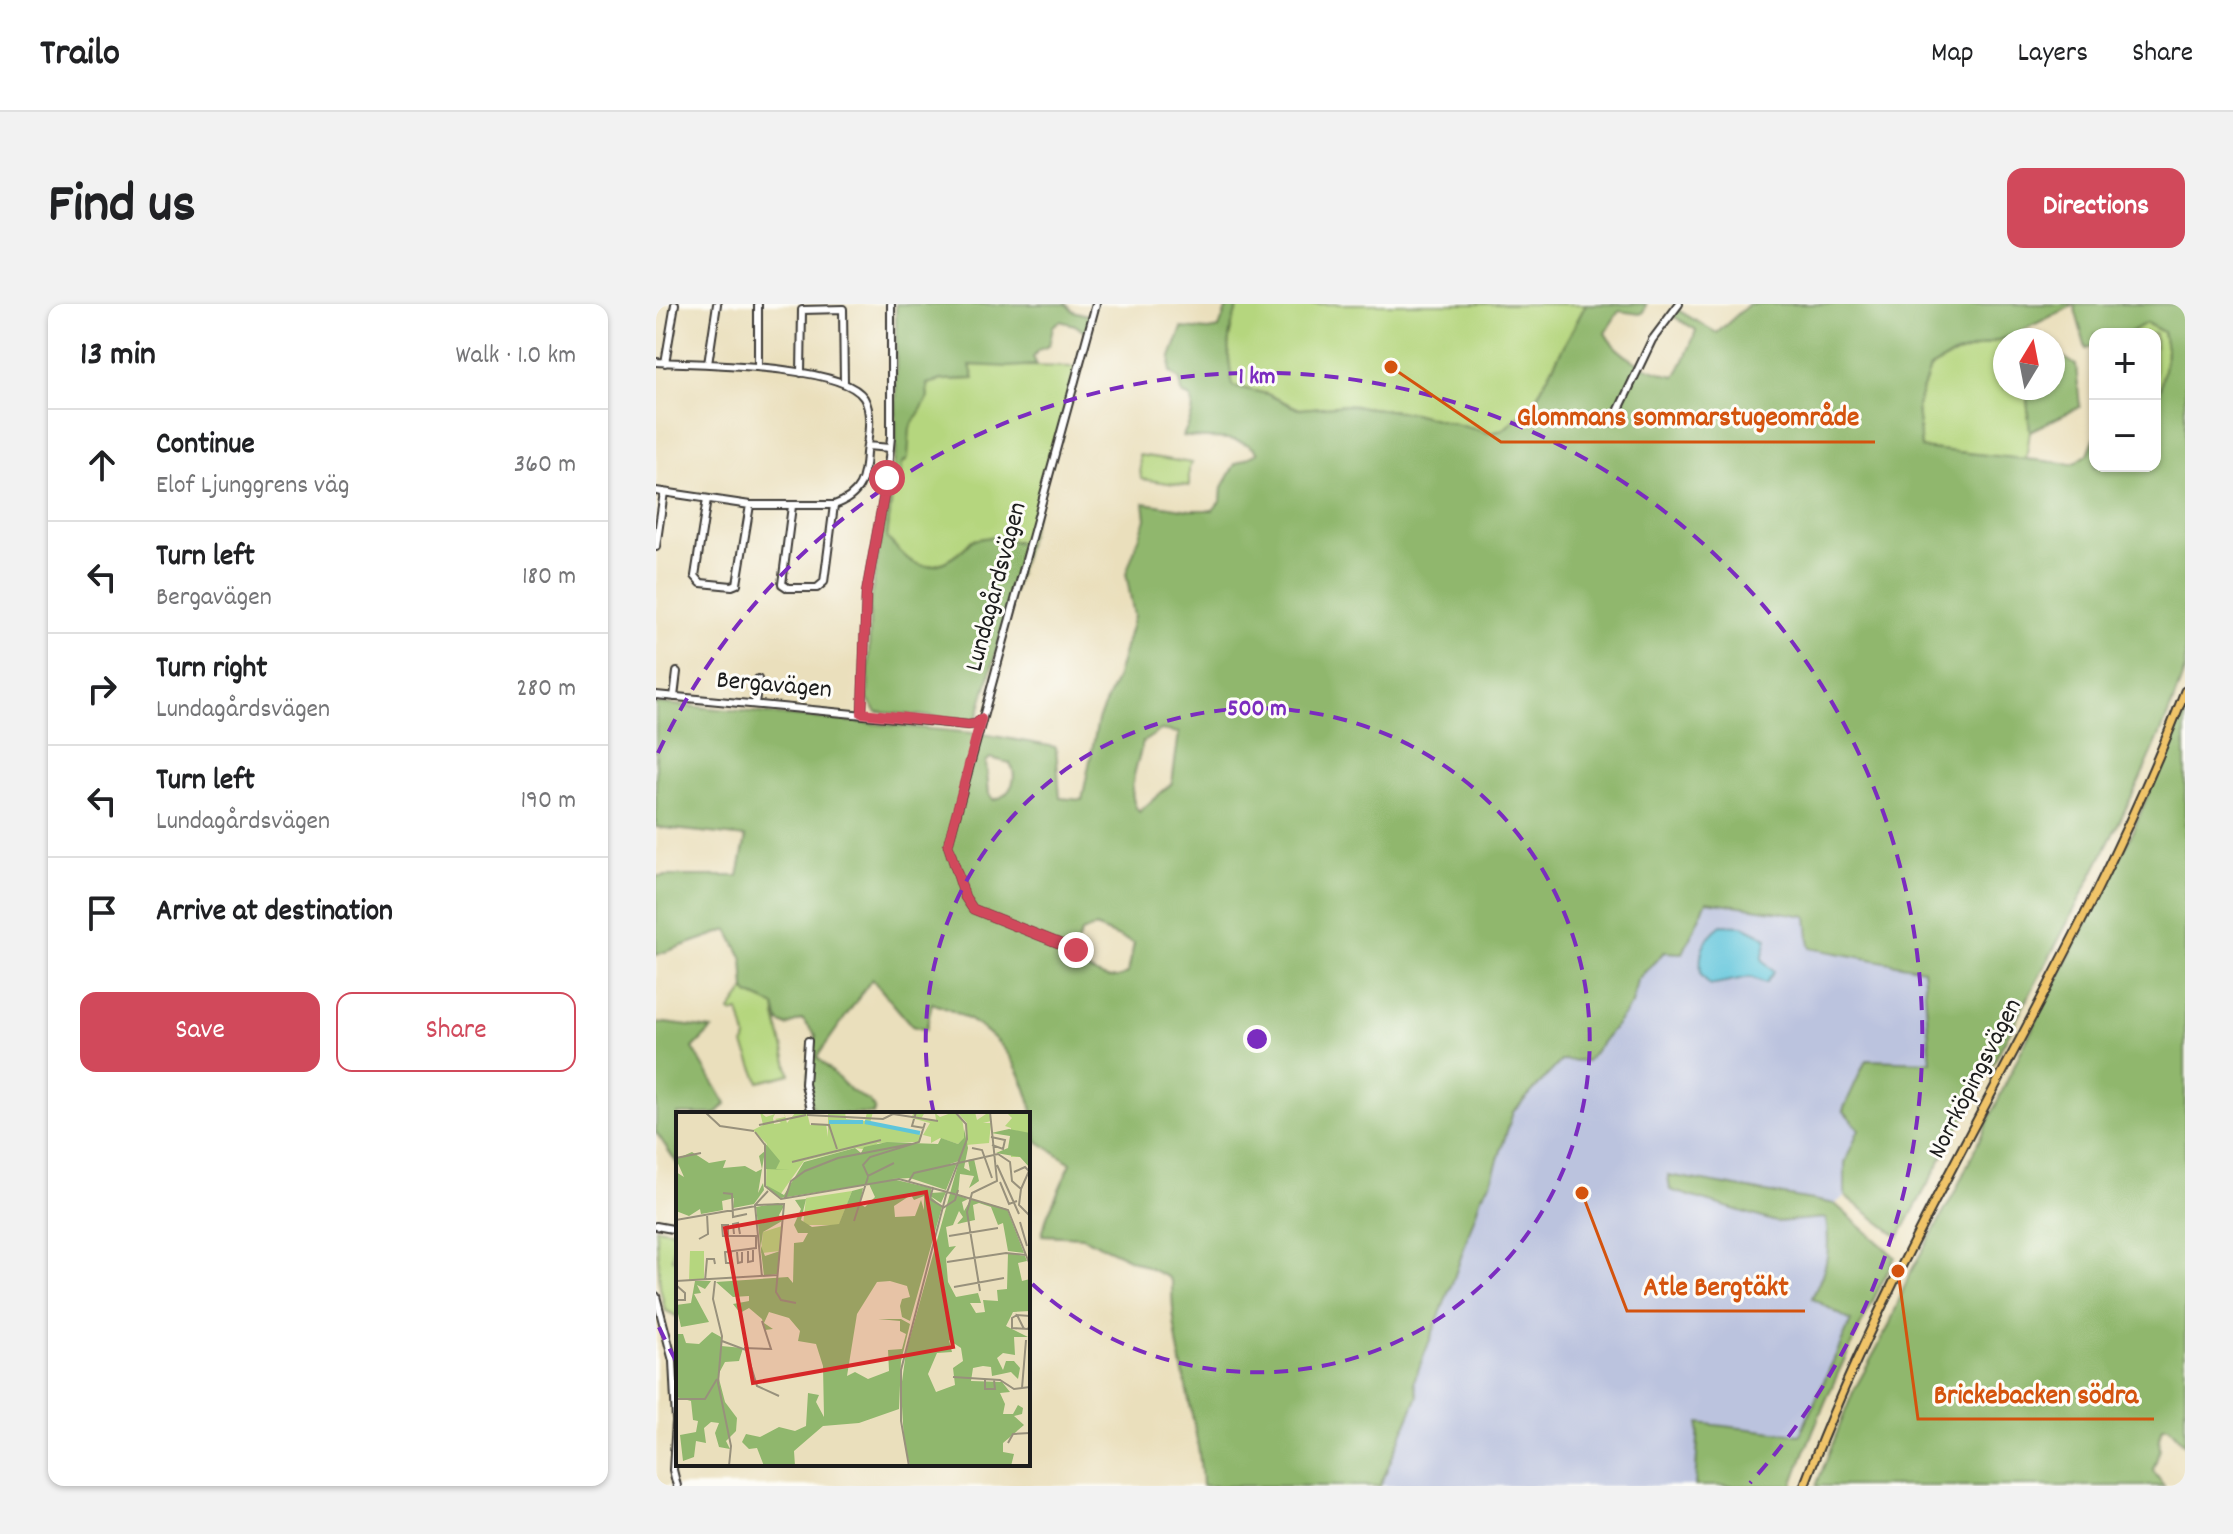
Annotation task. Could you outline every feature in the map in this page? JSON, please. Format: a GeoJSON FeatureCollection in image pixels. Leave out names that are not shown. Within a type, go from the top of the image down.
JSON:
{"type":"FeatureCollection","features":[{"type":"Feature","properties":{"kind":"main road","name":"Norrköpingsvägen"},"geometry":{"type":"LineString","coordinates":[[1804,1486],[1840,1395],[1880,1309],[2115,852],[2185,691]]}},
{"type":"Feature","properties":{"kind":"street"},"geometry":{"type":"LineString","coordinates":[[665,363],[675,304]]}},
{"type":"Feature","properties":{"kind":"street"},"geometry":{"type":"LineString","coordinates":[[708,364],[717,304]]}},
{"type":"Feature","properties":{"kind":"street"},"geometry":{"type":"LineString","coordinates":[[758,304],[758,367]]}},
{"type":"Feature","properties":{"kind":"street"},"geometry":{"type":"LineString","coordinates":[[862,713],[866,594],[890,448],[891,304]]}},
{"type":"Feature","properties":{"kind":"street","name":"Lundagårdsvägen"},"geometry":{"type":"LineString","coordinates":[[1076,950],[973,909],[965,897],[948,845],[1096,304]]}},
{"type":"Feature","properties":{"kind":"street"},"geometry":{"type":"LineString","coordinates":[[1613,422],[1652,340],[1679,304]]}},
{"type":"Feature","properties":{"kind":"street"},"geometry":{"type":"LineString","coordinates":[[801,373],[802,307],[843,306],[844,383]]}},
{"type":"Feature","properties":{"kind":"street"},"geometry":{"type":"LineString","coordinates":[[656,362],[758,367],[844,383],[857,391],[866,403],[869,421],[865,470],[859,490],[852,497],[834,505],[750,505],[656,491]]}},
{"type":"Feature","properties":{"kind":"street"},"geometry":{"type":"LineString","coordinates":[[867,446],[890,448]]}},
{"type":"Feature","properties":{"kind":"street"},"geometry":{"type":"LineString","coordinates":[[656,547],[664,492]]}},
{"type":"Feature","properties":{"kind":"street"},"geometry":{"type":"LineString","coordinates":[[707,499],[695,576],[701,583],[737,584],[750,505]]}},
{"type":"Feature","properties":{"kind":"street"},"geometry":{"type":"LineString","coordinates":[[792,506],[782,584],[788,588],[822,592],[834,505]]}},
{"type":"Feature","properties":{"kind":"street"},"geometry":{"type":"LineString","coordinates":[[674,697],[677,672]]}},
{"type":"Feature","properties":{"kind":"street"},"geometry":{"type":"LineString","coordinates":[[755,704],[758,679]]}},
{"type":"Feature","properties":{"kind":"street","name":"Bergavägen"},"geometry":{"type":"LineString","coordinates":[[656,695],[968,725],[976,724],[981,719]]}},
{"type":"Feature","properties":{"kind":"street"},"geometry":{"type":"LineString","coordinates":[[808,1041],[805,1084],[812,1112]]}},
{"type":"Feature","properties":{"kind":"street"},"geometry":{"type":"LineString","coordinates":[[656,1226],[676,1230]]}},
{"type":"Feature","properties":{"kind":"street"},"geometry":{"type":"LineString","coordinates":[[656,1296],[673,1361],[676,1421],[673,1470],[677,1486]]}},
{"type":"Feature","properties":{"kind":"shaded area"},"geometry":{"type":"Polygon","coordinates":[[[1707,901],[1808,916],[1810,948],[1923,969],[1931,1063],[1859,1129],[1845,1163],[1845,1196],[1835,1204],[1668,1175],[1776,1222],[1826,1218],[1830,1247],[1826,1269],[1812,1298],[1851,1320],[1800,1435],[1699,1423],[1695,1486],[1380,1486],[1418,1396],[1414,1381],[1481,1197],[1491,1182],[1513,1111],[1562,1060],[1632,1004],[1637,980],[1664,952],[1683,953],[1707,901]]]}},
{"type":"Feature","properties":{"kind":"green space"},"geometry":{"type":"Polygon","coordinates":[[[896,304],[1066,304],[1073,311],[1091,316],[1086,333],[1075,325],[1060,321],[1053,326],[1049,346],[1038,350],[1033,357],[1037,365],[970,365],[974,379],[927,384],[928,398],[910,428],[908,458],[893,485],[887,538],[908,559],[919,565],[944,562],[972,540],[995,536],[1027,545],[979,712],[973,720],[877,712],[868,700],[870,602],[896,449],[896,304]]]}},
{"type":"Feature","properties":{"kind":"green space"},"geometry":{"type":"Polygon","coordinates":[[[1228,304],[1239,304],[1228,345],[1233,386],[1267,394],[1298,409],[1347,405],[1413,413],[1489,433],[1503,430],[1533,404],[1586,304],[1646,304],[1644,312],[1640,314],[1619,311],[1605,333],[1617,349],[1635,361],[1675,376],[1696,330],[1673,316],[1675,304],[1680,304],[1678,310],[1717,333],[1749,304],[2185,304],[2185,669],[2161,733],[2117,825],[2029,997],[1899,1237],[1845,1196],[1845,1163],[1859,1129],[1843,1110],[1866,1060],[1931,1062],[1923,969],[1810,948],[1807,916],[1707,901],[1683,953],[1664,952],[1637,980],[1632,1004],[1587,1061],[1562,1060],[1513,1112],[1491,1182],[1481,1197],[1414,1381],[1418,1396],[1380,1486],[1202,1486],[1196,1435],[1176,1334],[1172,1282],[1168,1277],[1082,1237],[1042,1235],[1047,1216],[1071,1163],[1037,1141],[1032,1109],[1018,1071],[1009,1055],[985,1030],[932,1003],[926,1030],[912,1026],[872,979],[817,1057],[850,1090],[870,1102],[874,1112],[817,1112],[812,1107],[808,1087],[816,1035],[802,1019],[787,1026],[779,1022],[775,1006],[748,994],[745,990],[743,959],[728,930],[656,955],[656,876],[738,876],[746,837],[656,827],[656,703],[983,734],[1056,747],[1060,798],[1082,800],[1098,720],[1116,679],[1134,616],[1126,573],[1146,519],[1144,503],[1213,510],[1221,500],[1222,487],[1235,464],[1258,453],[1243,442],[1183,436],[1193,408],[1191,398],[1182,394],[1180,380],[1170,372],[1171,357],[1182,328],[1219,328],[1228,304]],[[1161,730],[1143,742],[1132,787],[1139,812],[1172,783],[1179,733],[1161,730]],[[990,758],[986,762],[989,794],[994,800],[1012,786],[1014,775],[1010,763],[990,758]],[[1095,927],[1081,933],[1073,954],[1076,964],[1096,974],[1108,978],[1121,977],[1128,973],[1134,943],[1095,927]]]}},
{"type":"Feature","properties":{"kind":"green space"},"geometry":{"type":"Polygon","coordinates":[[[1239,304],[1586,304],[1533,404],[1503,430],[1489,433],[1413,413],[1347,405],[1300,409],[1267,394],[1232,386],[1228,345],[1239,304]]]}},
{"type":"Feature","properties":{"kind":"green space"},"geometry":{"type":"Polygon","coordinates":[[[2146,323],[2155,328],[2137,328],[2146,323]]]}},
{"type":"Feature","properties":{"kind":"green space"},"geometry":{"type":"Polygon","coordinates":[[[2161,331],[2167,354],[2161,384],[2161,331]]]}},
{"type":"Feature","properties":{"kind":"green space"},"geometry":{"type":"Polygon","coordinates":[[[1993,342],[1993,400],[2027,400],[2030,431],[2026,460],[1921,448],[1917,406],[1930,368],[1954,355],[1993,342]]]}},
{"type":"Feature","properties":{"kind":"green space"},"geometry":{"type":"Polygon","coordinates":[[[2065,358],[2076,365],[2080,407],[2030,431],[2027,400],[2065,400],[2065,358]]]}},
{"type":"Feature","properties":{"kind":"green space"},"geometry":{"type":"Polygon","coordinates":[[[969,365],[1076,367],[1027,545],[972,540],[944,562],[919,565],[908,559],[887,538],[893,485],[902,473],[909,432],[926,399],[927,384],[973,379],[969,365]]]}},
{"type":"Feature","properties":{"kind":"green space"},"geometry":{"type":"Polygon","coordinates":[[[1139,455],[1192,463],[1189,486],[1141,479],[1139,455]]]}},
{"type":"Feature","properties":{"kind":"green space"},"geometry":{"type":"Polygon","coordinates":[[[2185,706],[2185,1445],[2169,1427],[2162,1427],[2160,1449],[2153,1470],[2164,1486],[1816,1486],[1853,1392],[1888,1328],[1909,1275],[1954,1194],[2020,1053],[2129,840],[2185,706]]]}},
{"type":"Feature","properties":{"kind":"green space"},"geometry":{"type":"Polygon","coordinates":[[[745,990],[775,1006],[790,1074],[759,1082],[744,1045],[746,1037],[739,1011],[730,1011],[745,990]]]}},
{"type":"Feature","properties":{"kind":"green space"},"geometry":{"type":"Polygon","coordinates":[[[656,1024],[712,1029],[693,1048],[726,1104],[718,1112],[676,1112],[676,1162],[656,1132],[656,1024]]]}},
{"type":"Feature","properties":{"kind":"green space"},"geometry":{"type":"Polygon","coordinates":[[[1668,1175],[1835,1204],[1895,1257],[1827,1398],[1792,1486],[1695,1486],[1699,1423],[1800,1435],[1851,1321],[1812,1298],[1826,1260],[1826,1218],[1776,1222],[1670,1190],[1668,1175]]]}},
{"type":"Feature","properties":{"kind":"green space"},"geometry":{"type":"Polygon","coordinates":[[[656,1228],[676,1231],[672,1259],[676,1260],[676,1316],[665,1310],[660,1287],[656,1228]]]}},
{"type":"Feature","properties":{"kind":"water"},"geometry":{"type":"Polygon","coordinates":[[[1721,925],[1743,926],[1767,938],[1762,959],[1774,972],[1766,983],[1750,977],[1710,985],[1701,975],[1703,947],[1721,925]]]}},
{"type":"Feature","properties":{"kind":"place","name":"Glommans sommarstugeområde"},"geometry":{"type":"Point","coordinates":[1391,367]}},
{"type":"Feature","properties":{"kind":"place","name":"Atle Bergtäkt"},"geometry":{"type":"Point","coordinates":[1582,1193]}},
{"type":"Feature","properties":{"kind":"place","name":"Brickebacken södra"},"geometry":{"type":"Point","coordinates":[1898,1271]}},
{"type":"Feature","properties":{"kind":"route"},"geometry":{"type":"LineString","coordinates":[[887,478],[866,594],[862,713],[968,725],[976,724],[981,719],[948,845],[965,897],[973,909],[1076,950]]}}]}
